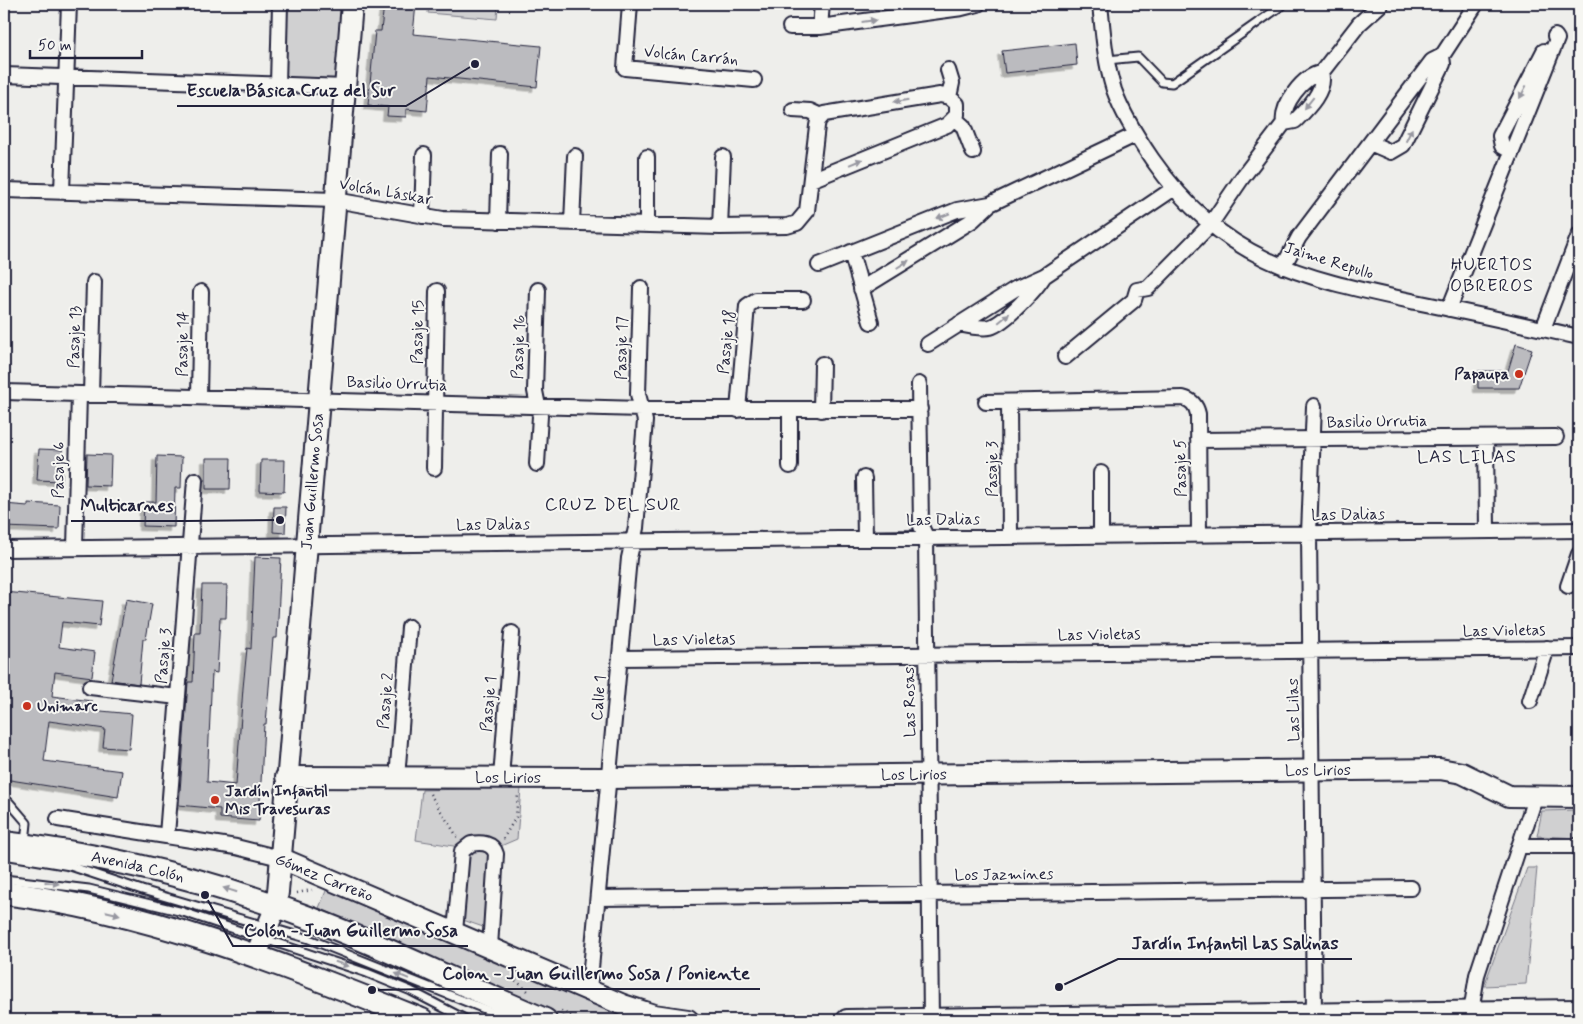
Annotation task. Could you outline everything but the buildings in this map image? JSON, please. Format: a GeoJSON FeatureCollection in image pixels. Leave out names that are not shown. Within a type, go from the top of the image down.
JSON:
{"type":"FeatureCollection","features":[{"type":"Feature","properties":{"kind":"main road","name":"Avenida Colón"},"geometry":{"type":"LineString","coordinates":[[14,844],[91,856],[167,872],[276,906],[349,934],[545,1020]]}},
{"type":"Feature","properties":{"kind":"main road"},"geometry":{"type":"LineString","coordinates":[[4,893],[262,941],[422,1020]]}},
{"type":"Feature","properties":{"kind":"street"},"geometry":{"type":"LineString","coordinates":[[62,191],[68,4]]}},
{"type":"Feature","properties":{"kind":"street"},"geometry":{"type":"LineString","coordinates":[[278,84],[280,4]]}},
{"type":"Feature","properties":{"kind":"street","name":"Juan Guillermo Sosa"},"geometry":{"type":"LineString","coordinates":[[262,941],[276,906],[352,4]]}},
{"type":"Feature","properties":{"kind":"street","name":"Volcán Carrán"},"geometry":{"type":"LineString","coordinates":[[630,4],[624,68],[754,80]]}},
{"type":"Feature","properties":{"kind":"street"},"geometry":{"type":"LineString","coordinates":[[820,27],[822,4]]}},
{"type":"Feature","properties":{"kind":"street"},"geometry":{"type":"LineString","coordinates":[[790,28],[820,27],[962,8],[978,4]]}},
{"type":"Feature","properties":{"kind":"street","name":"Jaime Repullo"},"geometry":{"type":"LineString","coordinates":[[1100,4],[1107,60],[1117,98],[1135,135],[1173,189],[1210,225],[1234,243],[1282,267],[1330,283],[1579,337]]}},
{"type":"Feature","properties":{"kind":"street"},"geometry":{"type":"LineString","coordinates":[[1066,357],[1134,300],[1144,299],[1148,288],[1210,225],[1242,178],[1284,123],[1295,121],[1320,90],[1323,83],[1321,73],[1359,24],[1381,4]]}},
{"type":"Feature","properties":{"kind":"street"},"geometry":{"type":"LineString","coordinates":[[1282,267],[1299,237],[1432,61],[1442,56],[1476,4]]}},
{"type":"Feature","properties":{"kind":"street"},"geometry":{"type":"LineString","coordinates":[[1449,309],[1512,152],[1557,39],[1555,36],[1552,37],[1500,136],[1502,146],[1512,152]]}},
{"type":"Feature","properties":{"kind":"street"},"geometry":{"type":"LineString","coordinates":[[1370,144],[1391,152],[1403,145],[1443,64],[1442,56]]}},
{"type":"Feature","properties":{"kind":"street"},"geometry":{"type":"LineString","coordinates":[[948,70],[952,83],[949,97]]}},
{"type":"Feature","properties":{"kind":"street"},"geometry":{"type":"LineString","coordinates":[[4,75],[345,87]]}},
{"type":"Feature","properties":{"kind":"street"},"geometry":{"type":"LineString","coordinates":[[940,95],[949,97],[956,104],[955,119],[947,125],[811,180],[817,126],[820,116],[828,112],[940,95]]}},
{"type":"Feature","properties":{"kind":"street"},"geometry":{"type":"LineString","coordinates":[[793,110],[810,111],[820,116]]}},
{"type":"Feature","properties":{"kind":"street"},"geometry":{"type":"LineString","coordinates":[[955,119],[963,126],[973,152]]}},
{"type":"Feature","properties":{"kind":"street"},"geometry":{"type":"LineString","coordinates":[[819,265],[957,210],[990,204],[1135,135]]}},
{"type":"Feature","properties":{"kind":"street"},"geometry":{"type":"LineString","coordinates":[[498,221],[500,154]]}},
{"type":"Feature","properties":{"kind":"street"},"geometry":{"type":"LineString","coordinates":[[422,216],[424,155]]}},
{"type":"Feature","properties":{"kind":"street"},"geometry":{"type":"LineString","coordinates":[[572,223],[575,156]]}},
{"type":"Feature","properties":{"kind":"street"},"geometry":{"type":"LineString","coordinates":[[647,157],[647,225]]}},
{"type":"Feature","properties":{"kind":"street"},"geometry":{"type":"LineString","coordinates":[[720,227],[723,157]]}},
{"type":"Feature","properties":{"kind":"street","name":"Volcán Láskar"},"geometry":{"type":"LineString","coordinates":[[4,190],[335,200],[422,216],[498,221],[720,227],[792,225],[801,220],[807,211],[811,180]]}},
{"type":"Feature","properties":{"kind":"street"},"geometry":{"type":"LineString","coordinates":[[928,344],[1022,285],[1044,276],[1173,189]]}},
{"type":"Feature","properties":{"kind":"street"},"geometry":{"type":"LineString","coordinates":[[862,290],[974,220],[990,204]]}},
{"type":"Feature","properties":{"kind":"street"},"geometry":{"type":"LineString","coordinates":[[1542,329],[1579,235]]}},
{"type":"Feature","properties":{"kind":"street"},"geometry":{"type":"LineString","coordinates":[[851,252],[871,322]]}},
{"type":"Feature","properties":{"kind":"street"},"geometry":{"type":"LineString","coordinates":[[959,324],[985,328],[996,325],[1030,296],[1044,276]]}},
{"type":"Feature","properties":{"kind":"street","name":"Pasaje 13"},"geometry":{"type":"LineString","coordinates":[[85,394],[94,282]]}},
{"type":"Feature","properties":{"kind":"street","name":"Pasaje 17"},"geometry":{"type":"LineString","coordinates":[[641,288],[638,394],[642,409]]}},
{"type":"Feature","properties":{"kind":"street","name":"Pasaje 16"},"geometry":{"type":"LineString","coordinates":[[537,464],[540,416],[535,391],[538,290]]}},
{"type":"Feature","properties":{"kind":"street","name":"Pasaje 15"},"geometry":{"type":"LineString","coordinates":[[434,468],[437,291]]}},
{"type":"Feature","properties":{"kind":"street","name":"Pasaje 14"},"geometry":{"type":"LineString","coordinates":[[199,396],[201,292]]}},
{"type":"Feature","properties":{"kind":"street","name":"Pasaje 18"},"geometry":{"type":"LineString","coordinates":[[738,410],[747,306],[756,300],[803,300]]}},
{"type":"Feature","properties":{"kind":"street"},"geometry":{"type":"LineString","coordinates":[[821,410],[822,364]]}},
{"type":"Feature","properties":{"kind":"street","name":"Las Rosas"},"geometry":{"type":"LineString","coordinates":[[919,384],[921,526],[926,537],[931,1020]]}},
{"type":"Feature","properties":{"kind":"street","name":"Basilio Urrutia"},"geometry":{"type":"LineString","coordinates":[[4,392],[642,409],[920,409]]}},
{"type":"Feature","properties":{"kind":"street","name":"Pasaje 6"},"geometry":{"type":"LineString","coordinates":[[75,548],[85,394]]}},
{"type":"Feature","properties":{"kind":"street","name":"Pasaje 5"},"geometry":{"type":"LineString","coordinates":[[1009,402],[1183,398],[1193,403],[1198,414],[1199,534]]}},
{"type":"Feature","properties":{"kind":"street"},"geometry":{"type":"LineString","coordinates":[[986,402],[1009,402]]}},
{"type":"Feature","properties":{"kind":"street","name":"Pasaje 3"},"geometry":{"type":"LineString","coordinates":[[1009,402],[1010,536]]}},
{"type":"Feature","properties":{"kind":"street","name":"Las Lilas"},"geometry":{"type":"LineString","coordinates":[[1314,406],[1309,533],[1314,1014]]}},
{"type":"Feature","properties":{"kind":"street","name":"Calle 1"},"geometry":{"type":"LineString","coordinates":[[588,990],[599,898],[629,558],[634,541],[645,421],[642,409]]}},
{"type":"Feature","properties":{"kind":"street"},"geometry":{"type":"LineString","coordinates":[[790,410],[790,466]]}},
{"type":"Feature","properties":{"kind":"street","name":"Basilio Urrutia"},"geometry":{"type":"LineString","coordinates":[[1198,440],[1556,437]]}},
{"type":"Feature","properties":{"kind":"street"},"geometry":{"type":"LineString","coordinates":[[1486,438],[1487,531]]}},
{"type":"Feature","properties":{"kind":"street"},"geometry":{"type":"LineString","coordinates":[[1100,473],[1101,535]]}},
{"type":"Feature","properties":{"kind":"street"},"geometry":{"type":"LineString","coordinates":[[864,478],[865,538]]}},
{"type":"Feature","properties":{"kind":"street","name":"Pasaje 3"},"geometry":{"type":"LineString","coordinates":[[167,835],[195,480]]}},
{"type":"Feature","properties":{"kind":"street","name":"Las Dalias"},"geometry":{"type":"LineString","coordinates":[[4,549],[1579,530]]}},
{"type":"Feature","properties":{"kind":"street"},"geometry":{"type":"LineString","coordinates":[[1568,586],[1579,554]]}},
{"type":"Feature","properties":{"kind":"street","name":"Pasaje 2"},"geometry":{"type":"LineString","coordinates":[[397,778],[409,627]]}},
{"type":"Feature","properties":{"kind":"street","name":"Pasaje 1"},"geometry":{"type":"LineString","coordinates":[[510,778],[512,633]]}},
{"type":"Feature","properties":{"kind":"street"},"geometry":{"type":"LineString","coordinates":[[1530,701],[1547,648]]}},
{"type":"Feature","properties":{"kind":"street","name":"Las Violetas"},"geometry":{"type":"LineString","coordinates":[[620,658],[1579,648]]}},
{"type":"Feature","properties":{"kind":"street"},"geometry":{"type":"LineString","coordinates":[[90,687],[178,697]]}},
{"type":"Feature","properties":{"kind":"street","name":"Los Lirios"},"geometry":{"type":"LineString","coordinates":[[286,777],[609,778],[1448,769],[1462,773],[1509,796],[1535,798],[1579,797]]}},
{"type":"Feature","properties":{"kind":"street"},"geometry":{"type":"LineString","coordinates":[[1471,1012],[1477,975],[1535,798]]}},
{"type":"Feature","properties":{"kind":"street","name":"Gómez Carreño"},"geometry":{"type":"LineString","coordinates":[[58,819],[150,832],[256,851],[280,858],[638,1010],[688,1020]]}},
{"type":"Feature","properties":{"kind":"street"},"geometry":{"type":"LineString","coordinates":[[455,932],[461,856],[465,848],[471,844],[480,843],[494,848],[496,854],[490,947]]}},
{"type":"Feature","properties":{"kind":"street"},"geometry":{"type":"LineString","coordinates":[[1519,846],[1579,846]]}},
{"type":"Feature","properties":{"kind":"street","name":"Los Jazmines"},"geometry":{"type":"LineString","coordinates":[[599,898],[1411,888]]}},
{"type":"Feature","properties":{"kind":"street"},"geometry":{"type":"LineString","coordinates":[[847,1020],[1579,1010]]}},
{"type":"Feature","properties":{"kind":"lane"},"geometry":{"type":"LineString","coordinates":[[1107,60],[1138,57],[1162,82],[1172,83],[1284,4]]}},
{"type":"Feature","properties":{"kind":"lane"},"geometry":{"type":"LineString","coordinates":[[4,800],[9,802],[27,823],[14,844]]}},
{"type":"Feature","properties":{"kind":"lane"},"geometry":{"type":"LineString","coordinates":[[4,855],[70,866],[262,941],[333,948],[512,1020]]}},
{"type":"Feature","properties":{"kind":"lane"},"geometry":{"type":"LineString","coordinates":[[4,878],[63,884],[183,912],[262,941],[367,973],[429,999],[467,1020]]}},
{"type":"Feature","properties":{"kind":"path"},"geometry":{"type":"LineString","coordinates":[[420,778],[465,848]]}},
{"type":"Feature","properties":{"kind":"path"},"geometry":{"type":"LineString","coordinates":[[494,848],[508,832],[516,817],[510,778]]}},
{"type":"Feature","properties":{"kind":"shaded area"},"geometry":{"type":"Polygon","coordinates":[[[282,4],[349,4],[341,83],[281,80],[282,4]]]}},
{"type":"Feature","properties":{"kind":"shaded area"},"geometry":{"type":"Polygon","coordinates":[[[429,4],[498,4],[497,19],[428,13],[429,4]]]}},
{"type":"Feature","properties":{"kind":"shaded area"},"geometry":{"type":"Polygon","coordinates":[[[521,788],[517,839],[489,851],[483,927],[463,920],[466,848],[416,840],[422,790],[521,788]]]}},
{"type":"Feature","properties":{"kind":"shaded area"},"geometry":{"type":"Polygon","coordinates":[[[1579,810],[1579,838],[1537,836],[1542,811],[1579,810]]]}},
{"type":"Feature","properties":{"kind":"shaded area"},"geometry":{"type":"Polygon","coordinates":[[[1527,868],[1537,868],[1526,984],[1484,986],[1527,868]]]}},
{"type":"Feature","properties":{"kind":"shaded area"},"geometry":{"type":"Polygon","coordinates":[[[328,886],[548,984],[639,1020],[573,1020],[319,908],[328,886]]]}},
{"type":"Feature","properties":{"kind":"place","name":"Escuela Básica Cruz del Sur"},"geometry":{"type":"Point","coordinates":[475,64]}},
{"type":"Feature","properties":{"kind":"place","name":"Papaupa"},"geometry":{"type":"Point","coordinates":[1519,374]}},
{"type":"Feature","properties":{"kind":"place","name":"Multicarnes"},"geometry":{"type":"Point","coordinates":[280,520]}},
{"type":"Feature","properties":{"kind":"place","name":"Unimarc"},"geometry":{"type":"Point","coordinates":[27,706]}},
{"type":"Feature","properties":{"kind":"place","name":"Jardín Infantil Mis Travesuras"},"geometry":{"type":"Point","coordinates":[215,800]}},
{"type":"Feature","properties":{"kind":"place","name":"Colón - Juan Guillermo Sosa"},"geometry":{"type":"Point","coordinates":[205,895]}},
{"type":"Feature","properties":{"kind":"place","name":"Jardín Infantil Las Salinas"},"geometry":{"type":"Point","coordinates":[1059,987]}},
{"type":"Feature","properties":{"kind":"place","name":"Colon - Juan Guillermo Sosa / Poniente"},"geometry":{"type":"Point","coordinates":[372,990]}},
{"type":"Feature","properties":{"kind":"district","name":"HUERTOS OBREROS"},"geometry":{"type":"Point","coordinates":[1492,275]}},
{"type":"Feature","properties":{"kind":"district","name":"LAS LILAS"},"geometry":{"type":"Point","coordinates":[1467,457]}},
{"type":"Feature","properties":{"kind":"district","name":"CRUZ DEL SUR"},"geometry":{"type":"Point","coordinates":[613,505]}}]}
